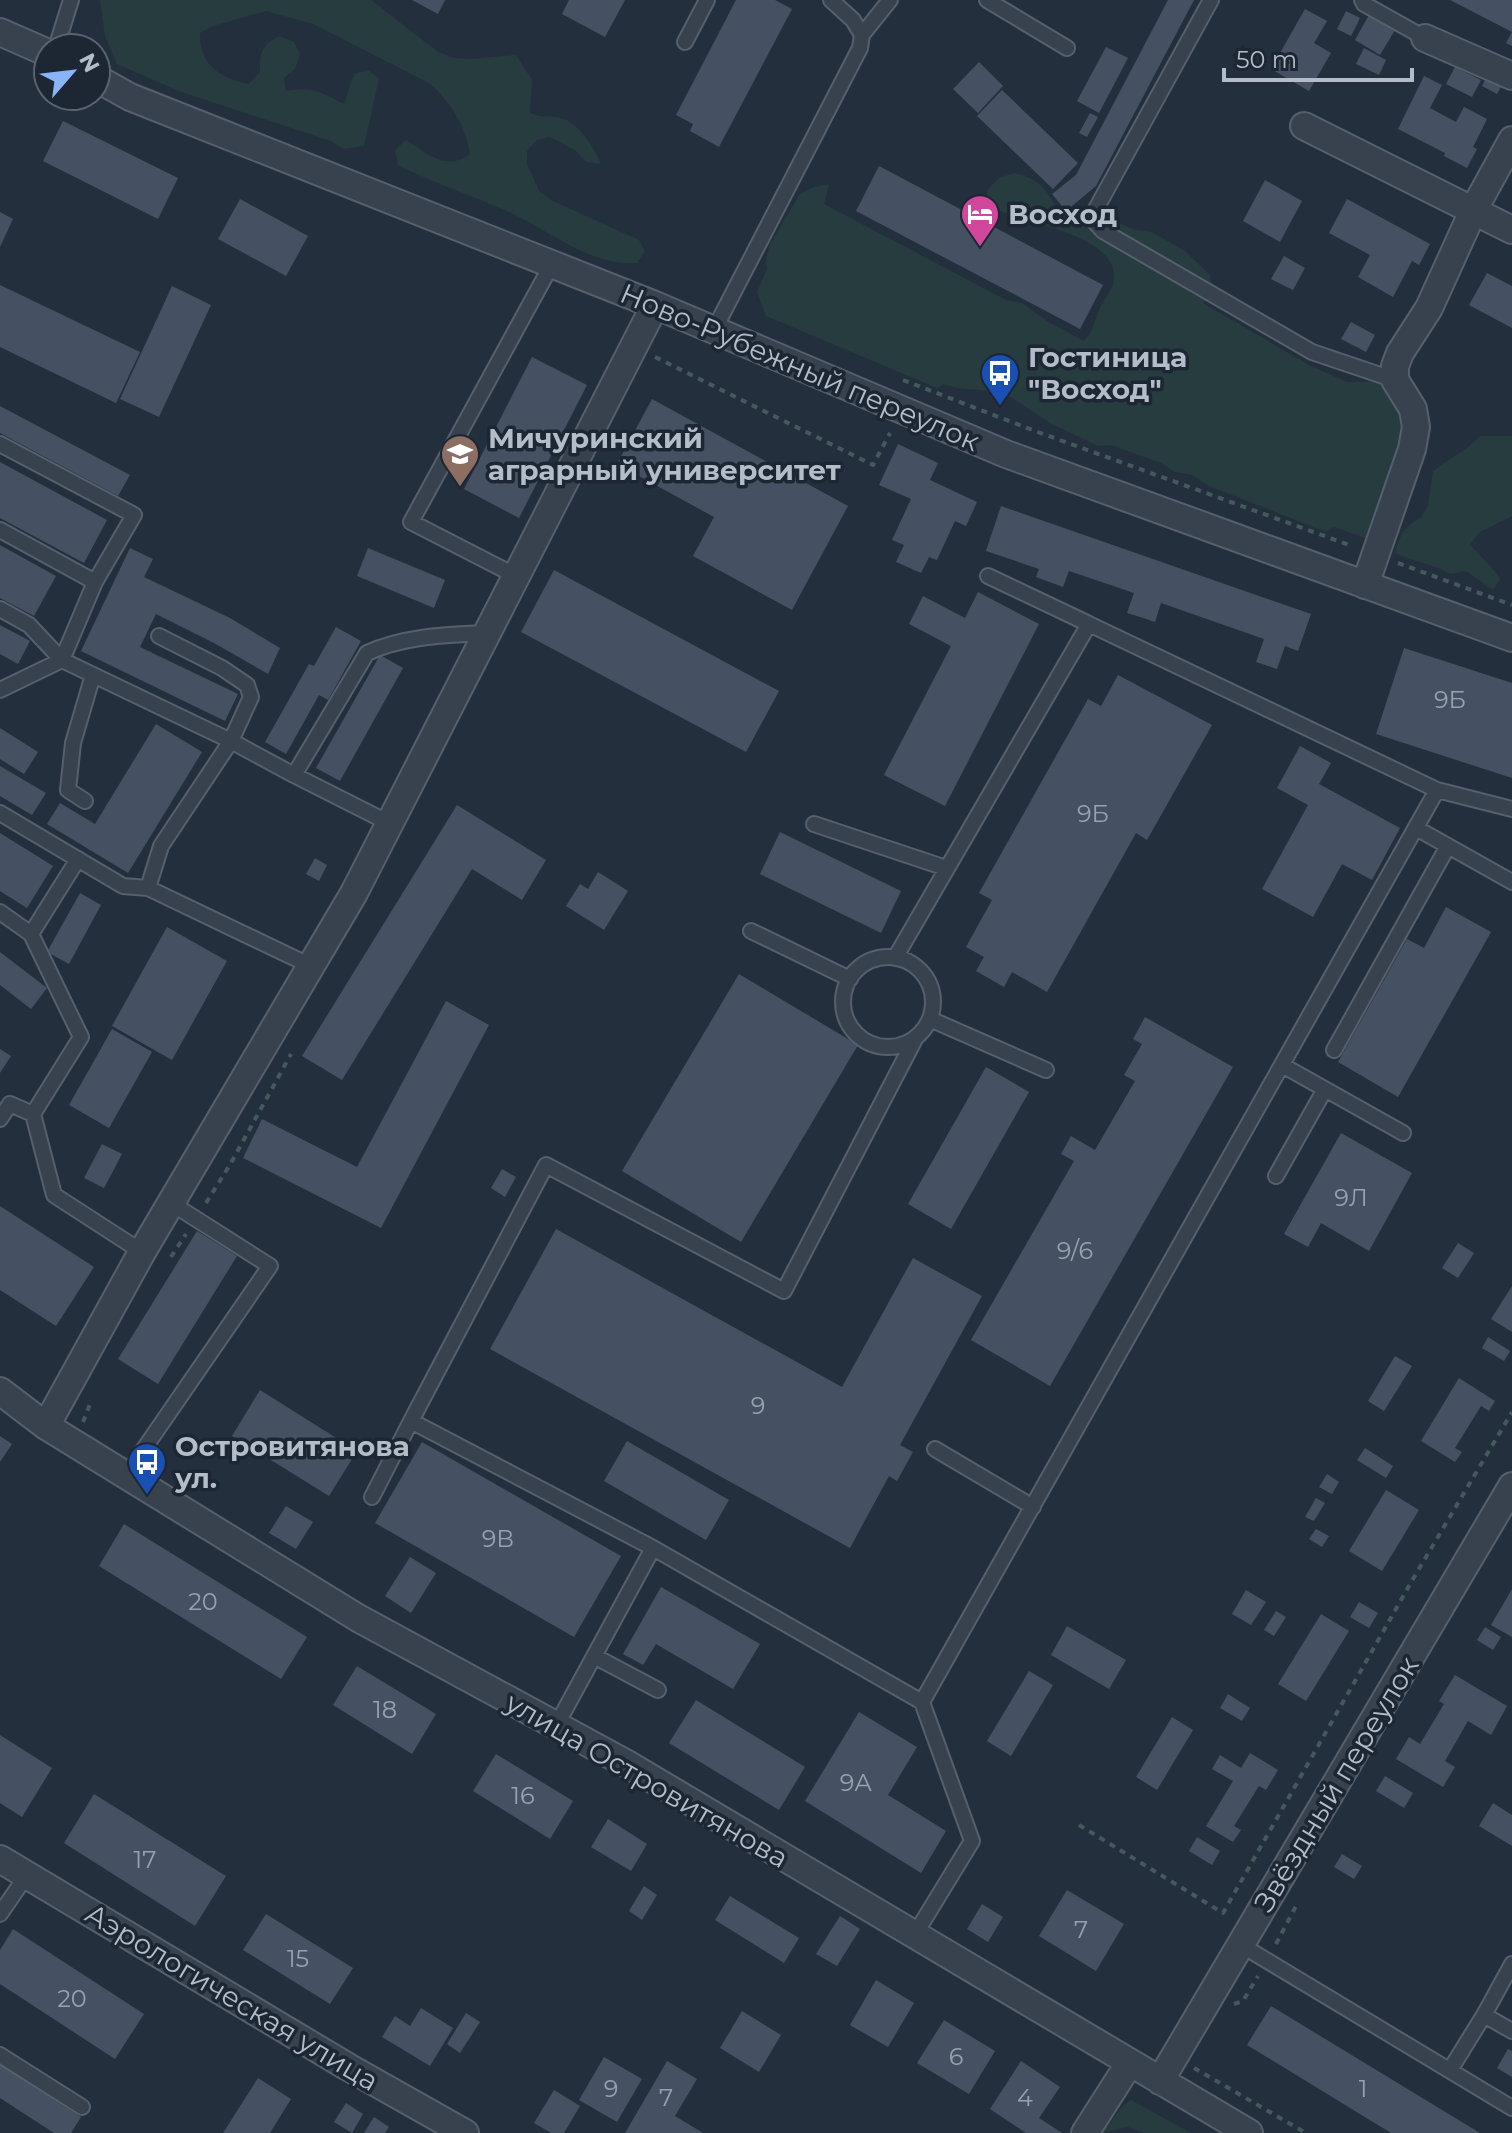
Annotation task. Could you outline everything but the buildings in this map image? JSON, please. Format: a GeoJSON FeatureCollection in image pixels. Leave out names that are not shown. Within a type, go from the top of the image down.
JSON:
{"type":"FeatureCollection","features":[{"type":"Feature","properties":{"kind":"street"},"geometry":{"type":"LineString","coordinates":[[2,37],[32,47]]}},
{"type":"Feature","properties":{"kind":"street"},"geometry":{"type":"LineString","coordinates":[[1425,38],[1512,76]]}},
{"type":"Feature","properties":{"kind":"street","name":"Ново-Рубежный переулок"},"geometry":{"type":"LineString","coordinates":[[112,87],[130,97],[655,305],[1006,454],[1512,638]]}},
{"type":"Feature","properties":{"kind":"street"},"geometry":{"type":"LineString","coordinates":[[1304,126],[1512,230]]}},
{"type":"Feature","properties":{"kind":"street"},"geometry":{"type":"LineString","coordinates":[[1365,585],[1412,449],[1416,427],[1413,409],[1395,380],[1395,366],[1429,308],[1474,209],[1512,140]]}},
{"type":"Feature","properties":{"kind":"street"},"geometry":{"type":"LineString","coordinates":[[0,1391],[46,1426],[142,1252],[354,893],[655,305]]}},
{"type":"Feature","properties":{"kind":"street","name":"улица Островитянова"},"geometry":{"type":"LineString","coordinates":[[46,1426],[358,1618],[627,1764],[1249,2133]]}},
{"type":"Feature","properties":{"kind":"street","name":"Звёздный переулок"},"geometry":{"type":"LineString","coordinates":[[1160,2081],[1512,1486]]}},
{"type":"Feature","properties":{"kind":"street","name":"Аэрологическая улица"},"geometry":{"type":"LineString","coordinates":[[0,1859],[348,2067],[465,2133]]}},
{"type":"Feature","properties":{"kind":"street"},"geometry":{"type":"LineString","coordinates":[[1085,2133],[1129,2064]]}},
{"type":"Feature","properties":{"kind":"lane"},"geometry":{"type":"LineString","coordinates":[[61,32],[71,0]]}},
{"type":"Feature","properties":{"kind":"lane"},"geometry":{"type":"LineString","coordinates":[[685,42],[707,0]]}},
{"type":"Feature","properties":{"kind":"lane"},"geometry":{"type":"LineString","coordinates":[[831,0],[853,20],[862,35]]}},
{"type":"Feature","properties":{"kind":"lane"},"geometry":{"type":"LineString","coordinates":[[714,330],[860,48],[862,35],[890,0]]}},
{"type":"Feature","properties":{"kind":"lane"},"geometry":{"type":"LineString","coordinates":[[987,0],[1067,48]]}},
{"type":"Feature","properties":{"kind":"lane"},"geometry":{"type":"LineString","coordinates":[[1211,0],[1091,218],[1103,231],[1312,352],[1395,380]]}},
{"type":"Feature","properties":{"kind":"lane"},"geometry":{"type":"LineString","coordinates":[[1362,0],[1425,38]]}},
{"type":"Feature","properties":{"kind":"lane"},"geometry":{"type":"LineString","coordinates":[[516,576],[411,522],[552,264]]}},
{"type":"Feature","properties":{"kind":"lane"},"geometry":{"type":"LineString","coordinates":[[0,444],[134,515],[95,582],[62,660],[0,690]]}},
{"type":"Feature","properties":{"kind":"lane"},"geometry":{"type":"LineString","coordinates":[[0,530],[95,582]]}},
{"type":"Feature","properties":{"kind":"lane"},"geometry":{"type":"LineString","coordinates":[[988,576],[1437,790],[1512,809]]}},
{"type":"Feature","properties":{"kind":"lane"},"geometry":{"type":"LineString","coordinates":[[0,609],[29,625],[62,660],[231,741],[389,823]]}},
{"type":"Feature","properties":{"kind":"lane"},"geometry":{"type":"LineString","coordinates":[[895,958],[1089,624]]}},
{"type":"Feature","properties":{"kind":"lane"},"geometry":{"type":"LineString","coordinates":[[294,775],[367,653],[384,645],[436,636],[487,633]]}},
{"type":"Feature","properties":{"kind":"lane"},"geometry":{"type":"LineString","coordinates":[[148,888],[161,846],[231,741],[251,697],[247,685],[222,668],[159,636]]}},
{"type":"Feature","properties":{"kind":"lane"},"geometry":{"type":"LineString","coordinates":[[85,801],[68,790],[73,743],[93,675]]}},
{"type":"Feature","properties":{"kind":"lane"},"geometry":{"type":"LineString","coordinates":[[922,1702],[1437,790]]}},
{"type":"Feature","properties":{"kind":"lane"},"geometry":{"type":"LineString","coordinates":[[0,813],[123,886],[148,888],[311,966]]}},
{"type":"Feature","properties":{"kind":"lane"},"geometry":{"type":"LineString","coordinates":[[814,824],[946,868]]}},
{"type":"Feature","properties":{"kind":"lane"},"geometry":{"type":"LineString","coordinates":[[1416,828],[1512,882]]}},
{"type":"Feature","properties":{"kind":"lane"},"geometry":{"type":"LineString","coordinates":[[1334,1050],[1448,846]]}},
{"type":"Feature","properties":{"kind":"lane"},"geometry":{"type":"LineString","coordinates":[[31,934],[78,859]]}},
{"type":"Feature","properties":{"kind":"lane"},"geometry":{"type":"LineString","coordinates":[[0,912],[31,934],[81,1037],[33,1114],[54,1195],[142,1252]]}},
{"type":"Feature","properties":{"kind":"lane"},"geometry":{"type":"LineString","coordinates":[[751,931],[850,979]]}},
{"type":"Feature","properties":{"kind":"lane"},"geometry":{"type":"LineString","coordinates":[[372,1497],[546,1165],[784,1291],[915,1039],[930,1019],[932,992],[919,969],[895,958],[869,962],[850,979],[843,1005],[846,1019],[863,1040],[876,1046],[903,1045],[915,1039]]}},
{"type":"Feature","properties":{"kind":"lane"},"geometry":{"type":"LineString","coordinates":[[930,1019],[1046,1070]]}},
{"type":"Feature","properties":{"kind":"lane"},"geometry":{"type":"LineString","coordinates":[[1282,1065],[1403,1133]]}},
{"type":"Feature","properties":{"kind":"lane"},"geometry":{"type":"LineString","coordinates":[[1276,1176],[1325,1089]]}},
{"type":"Feature","properties":{"kind":"lane"},"geometry":{"type":"LineString","coordinates":[[0,1119],[5,1100],[33,1114]]}},
{"type":"Feature","properties":{"kind":"lane"},"geometry":{"type":"LineString","coordinates":[[126,1475],[270,1266],[171,1203]]}},
{"type":"Feature","properties":{"kind":"lane"},"geometry":{"type":"LineString","coordinates":[[411,1421],[653,1548],[922,1702],[972,1841],[914,1936]]}},
{"type":"Feature","properties":{"kind":"lane"},"geometry":{"type":"LineString","coordinates":[[935,1449],[1033,1507]]}},
{"type":"Feature","properties":{"kind":"lane"},"geometry":{"type":"LineString","coordinates":[[556,1726],[653,1548]]}},
{"type":"Feature","properties":{"kind":"lane"},"geometry":{"type":"LineString","coordinates":[[594,1656],[658,1690]]}},
{"type":"Feature","properties":{"kind":"lane"},"geometry":{"type":"LineString","coordinates":[[0,1914],[27,1875]]}},
{"type":"Feature","properties":{"kind":"lane"},"geometry":{"type":"LineString","coordinates":[[1241,1945],[1512,2108]]}},
{"type":"Feature","properties":{"kind":"lane"},"geometry":{"type":"LineString","coordinates":[[1450,2070],[1512,1964]]}},
{"type":"Feature","properties":{"kind":"lane"},"geometry":{"type":"LineString","coordinates":[[1484,2015],[1512,2031]]}},
{"type":"Feature","properties":{"kind":"lane"},"geometry":{"type":"LineString","coordinates":[[0,2055],[82,2107]]}},
{"type":"Feature","properties":{"kind":"path"},"geometry":{"type":"LineString","coordinates":[[654,356],[873,465],[902,410]]}},
{"type":"Feature","properties":{"kind":"path"},"geometry":{"type":"LineString","coordinates":[[902,380],[1512,605]]}},
{"type":"Feature","properties":{"kind":"path"},"geometry":{"type":"LineString","coordinates":[[171,1258],[231,1163],[298,1042]]}},
{"type":"Feature","properties":{"kind":"path"},"geometry":{"type":"LineString","coordinates":[[76,1444],[90,1403]]}},
{"type":"Feature","properties":{"kind":"path"},"geometry":{"type":"LineString","coordinates":[[1079,1825],[1223,1913],[1512,1412]]}},
{"type":"Feature","properties":{"kind":"path"},"geometry":{"type":"LineString","coordinates":[[1175,2056],[1306,2133]]}},
{"type":"Feature","properties":{"kind":"green space"},"geometry":{"type":"Polygon","coordinates":[[[100,0],[371,0],[438,52],[454,58],[470,59],[516,55],[532,80],[530,113],[564,119],[578,128],[601,164],[586,162],[575,150],[550,137],[537,140],[527,151],[527,165],[540,192],[553,201],[639,240],[645,251],[637,263],[603,259],[507,211],[398,165],[395,150],[406,140],[445,161],[470,154],[456,115],[429,83],[313,24],[266,11],[213,26],[200,33],[201,44],[213,68],[229,78],[249,84],[260,72],[265,46],[279,36],[294,42],[300,54],[295,69],[284,78],[286,91],[316,91],[344,104],[354,74],[368,70],[379,78],[364,146],[343,149],[331,141],[181,92],[117,64],[112,52],[112,32],[104,32],[100,0]]]}},
{"type":"Feature","properties":{"kind":"green space"},"geometry":{"type":"Polygon","coordinates":[[[1014,173],[1043,187],[1061,215],[1105,217],[1135,230],[1152,232],[1185,251],[1210,275],[1213,291],[1203,303],[1309,365],[1347,382],[1385,381],[1399,405],[1406,431],[1368,539],[1334,527],[1326,532],[1209,486],[1192,475],[1175,472],[1161,463],[1111,445],[1098,446],[1050,423],[1003,392],[944,384],[937,388],[766,316],[757,292],[767,269],[770,244],[800,194],[829,184],[824,204],[1006,300],[1022,303],[1050,323],[1084,341],[1113,284],[1111,264],[1100,250],[1083,240],[987,204],[987,190],[999,178],[1014,173]]]}},
{"type":"Feature","properties":{"kind":"green space"},"geometry":{"type":"Polygon","coordinates":[[[1480,436],[1512,436],[1512,516],[1480,532],[1470,544],[1500,579],[1493,590],[1466,571],[1450,574],[1395,553],[1404,532],[1421,518],[1428,505],[1433,471],[1480,436]]]}},
{"type":"Feature","properties":{"kind":"green space"},"geometry":{"type":"Polygon","coordinates":[[[1131,2100],[1191,2133],[1144,2133],[1128,2127],[1102,2133],[1131,2100]]]}},
{"type":"Feature","properties":{"kind":"place","name":"Восход"},"geometry":{"type":"Point","coordinates":[980,248]}},
{"type":"Feature","properties":{"kind":"place","name":"Гостиница \"Восход\""},"geometry":{"type":"Point","coordinates":[1000,407]}},
{"type":"Feature","properties":{"kind":"place","name":"Мичуринский аграрный университет"},"geometry":{"type":"Point","coordinates":[460,488]}},
{"type":"Feature","properties":{"kind":"place","name":"Островитянова ул."},"geometry":{"type":"Point","coordinates":[147,1496]}}]}
